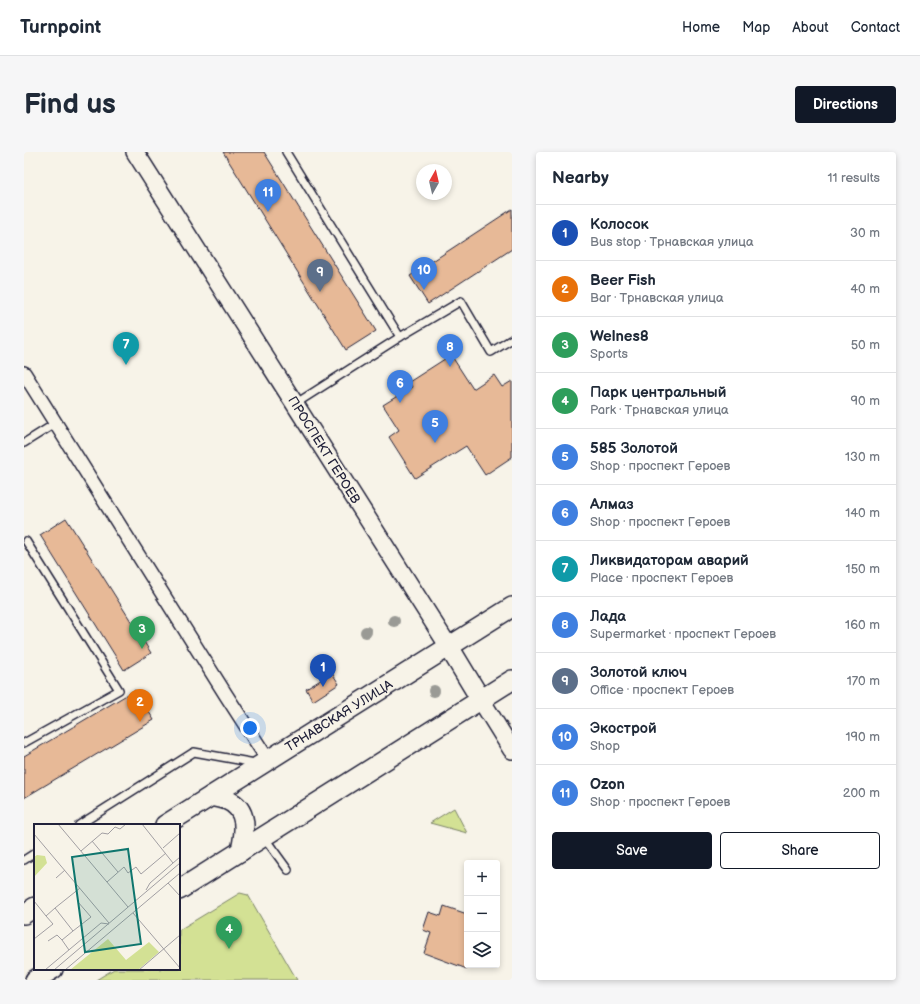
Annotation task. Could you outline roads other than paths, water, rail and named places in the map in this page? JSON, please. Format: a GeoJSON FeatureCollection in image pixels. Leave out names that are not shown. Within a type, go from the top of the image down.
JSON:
{"type":"FeatureCollection","features":[{"type":"Feature","properties":{"kind":"main road","name":"ТРНАВСКАЯ УЛИЦА"},"geometry":{"type":"LineString","coordinates":[[167,824],[512,607]]}},
{"type":"Feature","properties":{"kind":"main road","name":"ПРОСПЕКТ ГЕРОЕВ"},"geometry":{"type":"LineString","coordinates":[[449,647],[481,700]]}},
{"type":"Feature","properties":{"kind":"main road"},"geometry":{"type":"LineString","coordinates":[[180,889],[512,680]]}},
{"type":"Feature","properties":{"kind":"main road"},"geometry":{"type":"LineString","coordinates":[[211,796],[228,801],[236,807],[243,816],[245,831],[241,850]]}},
{"type":"Feature","properties":{"kind":"main road"},"geometry":{"type":"LineString","coordinates":[[24,914],[34,908]]}},
{"type":"Feature","properties":{"kind":"main road"},"geometry":{"type":"LineString","coordinates":[[35,980],[51,970]]}},
{"type":"Feature","properties":{"kind":"street","name":"ПРОСПЕКТ ГЕРОЕВ"},"geometry":{"type":"LineString","coordinates":[[135,152],[449,647]]}},
{"type":"Feature","properties":{"kind":"street"},"geometry":{"type":"LineString","coordinates":[[24,373],[226,695],[265,762]]}},
{"type":"Feature","properties":{"kind":"street","name":"ПРОСПЕКТ ГЕРОЕВ"},"geometry":{"type":"LineString","coordinates":[[481,700],[512,750]]}},
{"type":"Feature","properties":{"kind":"lane"},"geometry":{"type":"LineString","coordinates":[[286,152],[400,337]]}},
{"type":"Feature","properties":{"kind":"lane"},"geometry":{"type":"LineString","coordinates":[[295,404],[400,337],[461,301],[490,352],[512,338]]}},
{"type":"Feature","properties":{"kind":"lane"},"geometry":{"type":"LineString","coordinates":[[24,443],[56,423]]}},
{"type":"Feature","properties":{"kind":"lane"},"geometry":{"type":"LineString","coordinates":[[24,743],[119,690],[26,541]]}},
{"type":"Feature","properties":{"kind":"lane"},"geometry":{"type":"LineString","coordinates":[[81,824],[194,752],[265,762]]}},
{"type":"Feature","properties":{"kind":"lane"},"geometry":{"type":"LineString","coordinates":[[264,836],[288,870]]}},
{"type":"Feature","properties":{"kind":"lane"},"geometry":{"type":"LineString","coordinates":[[24,860],[34,854]]}},
{"type":"Feature","properties":{"kind":"place","name":"Ozon"},"geometry":{"type":"Point","coordinates":[268,212]}},
{"type":"Feature","properties":{"kind":"place","name":"Экострой"},"geometry":{"type":"Point","coordinates":[424,290]}},
{"type":"Feature","properties":{"kind":"place","name":"Золотой ключ"},"geometry":{"type":"Point","coordinates":[320,292]}},
{"type":"Feature","properties":{"kind":"place","name":"Ликвидаторам аварий"},"geometry":{"type":"Point","coordinates":[126,365]}},
{"type":"Feature","properties":{"kind":"place","name":"Лада"},"geometry":{"type":"Point","coordinates":[450,367]}},
{"type":"Feature","properties":{"kind":"place","name":"Алмаз"},"geometry":{"type":"Point","coordinates":[400,403]}},
{"type":"Feature","properties":{"kind":"place","name":"585 Золотой"},"geometry":{"type":"Point","coordinates":[435,443]}},
{"type":"Feature","properties":{"kind":"place","name":"Welnes8"},"geometry":{"type":"Point","coordinates":[142,649]}},
{"type":"Feature","properties":{"kind":"place","name":"Колосок"},"geometry":{"type":"Point","coordinates":[323,687]}},
{"type":"Feature","properties":{"kind":"place","name":"Beer Fish"},"geometry":{"type":"Point","coordinates":[140,722]}},
{"type":"Feature","properties":{"kind":"place","name":"Парк центральный"},"geometry":{"type":"Point","coordinates":[229,949]}}]}
